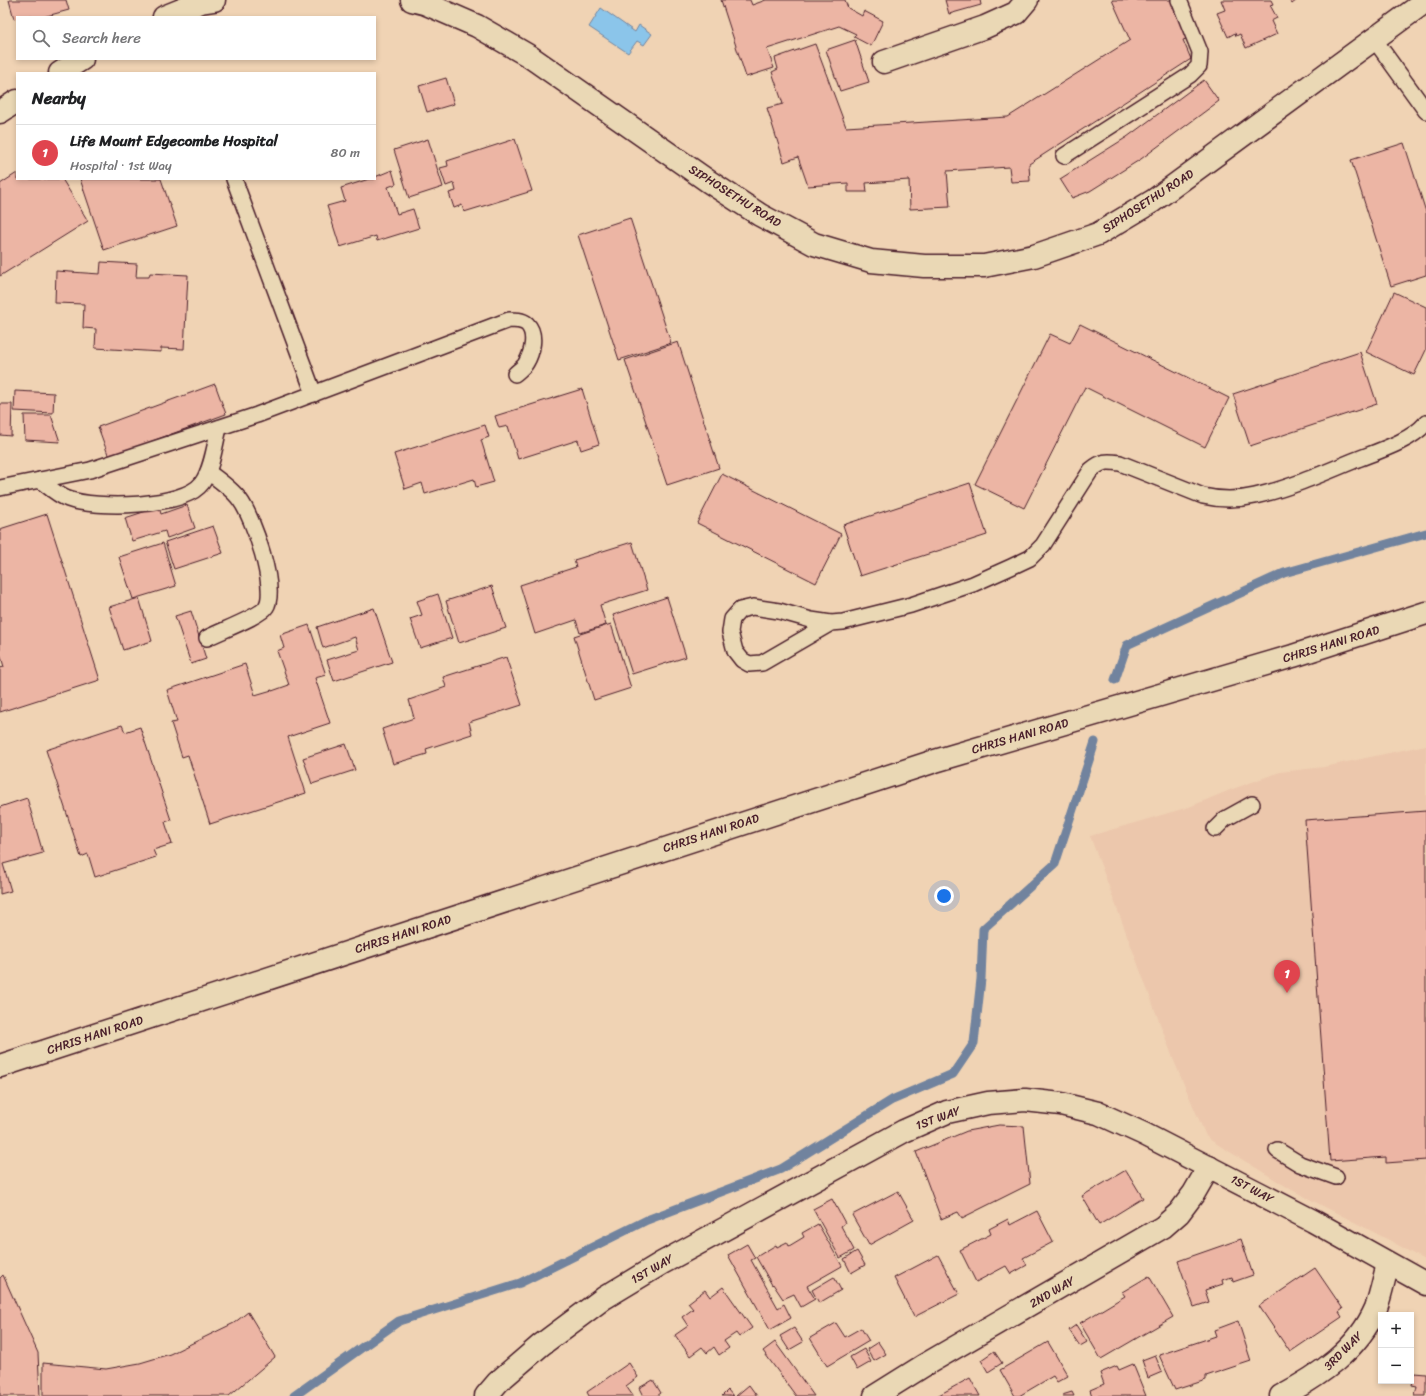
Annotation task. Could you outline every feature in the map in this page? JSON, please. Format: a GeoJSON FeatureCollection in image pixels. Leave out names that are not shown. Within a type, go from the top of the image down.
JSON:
{"type":"FeatureCollection","features":[{"type":"Feature","properties":{"kind":"street"},"geometry":{"type":"LineString","coordinates":[[167,16],[202,2],[214,0]]}},
{"type":"Feature","properties":{"kind":"street","name":"SIPHOSETHU ROAD"},"geometry":{"type":"LineString","coordinates":[[412,0],[424,3],[477,26],[529,56],[760,215],[814,244],[871,261],[924,266],[984,266],[1034,256],[1098,234],[1153,201],[1426,1]]}},
{"type":"Feature","properties":{"kind":"street"},"geometry":{"type":"LineString","coordinates":[[884,62],[985,27],[1016,13],[1027,0]]}},
{"type":"Feature","properties":{"kind":"street"},"geometry":{"type":"LineString","coordinates":[[62,72],[80,60]]}},
{"type":"Feature","properties":{"kind":"street"},"geometry":{"type":"LineString","coordinates":[[0,112],[16,102]]}},
{"type":"Feature","properties":{"kind":"street","name":"CHRIS HANI ROAD"},"geometry":{"type":"LineString","coordinates":[[0,1066],[920,766],[1293,656],[1426,613]]}},
{"type":"Feature","properties":{"kind":"street","name":"1ST WAY"},"geometry":{"type":"LineString","coordinates":[[486,1396],[498,1382],[541,1345],[604,1298],[662,1263],[904,1131],[948,1112],[988,1103],[1025,1100],[1061,1104],[1098,1113],[1208,1166],[1313,1221],[1426,1284]]}},
{"type":"Feature","properties":{"kind":"street","name":"2ND WAY"},"geometry":{"type":"LineString","coordinates":[[875,1396],[923,1366],[1163,1227],[1179,1213],[1194,1193],[1208,1166]]}},
{"type":"Feature","properties":{"kind":"street","name":"3RD WAY"},"geometry":{"type":"LineString","coordinates":[[1281,1396],[1308,1382],[1334,1363],[1360,1336],[1376,1308],[1388,1264]]}},
{"type":"Feature","properties":{"kind":"lane"},"geometry":{"type":"LineString","coordinates":[[1064,156],[1190,75],[1199,66],[1200,52],[1179,0]]}},
{"type":"Feature","properties":{"kind":"lane"},"geometry":{"type":"LineString","coordinates":[[1374,39],[1426,111]]}},
{"type":"Feature","properties":{"kind":"lane"},"geometry":{"type":"LineString","coordinates":[[234,180],[314,394]]}},
{"type":"Feature","properties":{"kind":"lane"},"geometry":{"type":"LineString","coordinates":[[0,488],[90,470],[219,428],[314,394],[509,320],[518,320],[527,324],[531,332],[533,343],[531,354],[526,365],[515,374]]}},
{"type":"Feature","properties":{"kind":"lane"},"geometry":{"type":"LineString","coordinates":[[831,623],[762,663],[749,664],[742,660],[735,651],[730,632],[732,619],[740,610],[753,607],[779,611],[811,620],[831,623],[843,622],[911,605],[972,584],[1011,567],[1030,558],[1043,545],[1091,470],[1099,463],[1108,461],[1120,463],[1203,496],[1216,499],[1254,496],[1304,481],[1390,446],[1412,435],[1426,423]]}},
{"type":"Feature","properties":{"kind":"lane"},"geometry":{"type":"LineString","coordinates":[[40,480],[54,492],[67,499],[102,505],[130,505],[168,500],[190,493],[202,484],[208,472],[219,428]]}},
{"type":"Feature","properties":{"kind":"lane"},"geometry":{"type":"LineString","coordinates":[[207,638],[258,614],[266,608],[270,597],[269,580],[258,538],[246,510],[240,500],[230,489],[208,472]]}},
{"type":"Feature","properties":{"kind":"lane"},"geometry":{"type":"LineString","coordinates":[[1215,829],[1225,820],[1252,804]]}},
{"type":"Feature","properties":{"kind":"lane"},"geometry":{"type":"LineString","coordinates":[[1277,1150],[1300,1164],[1336,1177]]}},
{"type":"Feature","properties":{"kind":"shaded area"},"geometry":{"type":"Polygon","coordinates":[[[1426,745],[1426,1261],[1389,1240],[1292,1190],[1206,1136],[1174,1061],[1090,836],[1189,807],[1280,772],[1324,767],[1426,745]]]}},
{"type":"Feature","properties":{"kind":"water"},"geometry":{"type":"Polygon","coordinates":[[[601,8],[635,32],[639,25],[652,34],[644,45],[637,41],[628,53],[589,27],[601,8]]]}},
{"type":"Feature","properties":{"kind":"building"},"geometry":{"type":"Polygon","coordinates":[[[9,0],[66,0],[69,10],[47,16],[16,16],[16,18],[14,19],[9,0]]]}},
{"type":"Feature","properties":{"kind":"building"},"geometry":{"type":"Polygon","coordinates":[[[721,0],[750,0],[752,5],[766,0],[845,0],[848,8],[862,16],[864,11],[883,21],[871,46],[854,37],[856,34],[839,26],[767,49],[774,68],[746,77],[721,0]]]}},
{"type":"Feature","properties":{"kind":"building"},"geometry":{"type":"Polygon","coordinates":[[[945,0],[980,0],[981,5],[949,14],[945,0]]]}},
{"type":"Feature","properties":{"kind":"building"},"geometry":{"type":"Polygon","coordinates":[[[1112,0],[1175,0],[1192,37],[1183,40],[1191,59],[1029,164],[1030,181],[1011,182],[1009,167],[947,171],[950,207],[910,209],[909,180],[866,183],[867,192],[848,192],[848,183],[808,186],[798,157],[784,162],[767,108],[783,104],[772,72],[778,69],[775,58],[815,44],[846,127],[1008,117],[1130,40],[1112,0]]]}},
{"type":"Feature","properties":{"kind":"building"},"geometry":{"type":"Polygon","coordinates":[[[1221,0],[1271,0],[1273,4],[1270,5],[1277,18],[1271,21],[1277,34],[1246,48],[1240,34],[1236,36],[1235,33],[1228,37],[1217,13],[1225,10],[1221,0]]]}},
{"type":"Feature","properties":{"kind":"building"},"geometry":{"type":"Polygon","coordinates":[[[1289,0],[1297,0],[1292,4],[1289,0]]]}},
{"type":"Feature","properties":{"kind":"building"},"geometry":{"type":"Polygon","coordinates":[[[855,40],[869,82],[840,91],[826,50],[855,40]]]}},
{"type":"Feature","properties":{"kind":"building"},"geometry":{"type":"Polygon","coordinates":[[[446,78],[454,104],[427,112],[419,86],[446,78]]]}},
{"type":"Feature","properties":{"kind":"building"},"geometry":{"type":"Polygon","coordinates":[[[1204,80],[1219,101],[1141,159],[1090,191],[1072,198],[1060,179],[1127,137],[1204,80]]]}},
{"type":"Feature","properties":{"kind":"building"},"geometry":{"type":"Polygon","coordinates":[[[428,139],[443,187],[409,198],[394,150],[428,139]]]}},
{"type":"Feature","properties":{"kind":"building"},"geometry":{"type":"Polygon","coordinates":[[[515,139],[532,191],[464,212],[462,205],[454,208],[449,193],[456,191],[454,183],[446,186],[440,168],[448,166],[447,161],[515,139]]]}},
{"type":"Feature","properties":{"kind":"building"},"geometry":{"type":"Polygon","coordinates":[[[1404,143],[1426,212],[1426,275],[1391,286],[1351,160],[1404,143]]]}},
{"type":"Feature","properties":{"kind":"building"},"geometry":{"type":"Polygon","coordinates":[[[392,170],[396,184],[388,187],[397,214],[413,209],[419,228],[377,241],[376,236],[340,247],[327,206],[345,201],[341,188],[366,180],[376,180],[376,177],[392,170]]]}},
{"type":"Feature","properties":{"kind":"building"},"geometry":{"type":"Polygon","coordinates":[[[16,174],[16,180],[63,180],[88,221],[0,276],[0,184],[16,174]]]}},
{"type":"Feature","properties":{"kind":"building"},"geometry":{"type":"Polygon","coordinates":[[[80,180],[161,180],[177,226],[104,250],[80,180]]]}},
{"type":"Feature","properties":{"kind":"building"},"geometry":{"type":"Polygon","coordinates":[[[630,218],[671,343],[619,360],[578,235],[630,218]]]}},
{"type":"Feature","properties":{"kind":"building"},"geometry":{"type":"Polygon","coordinates":[[[101,262],[137,264],[136,277],[149,277],[150,273],[188,275],[184,349],[161,348],[161,352],[95,348],[96,329],[83,328],[84,304],[55,303],[56,271],[100,274],[101,262]]]}},
{"type":"Feature","properties":{"kind":"building"},"geometry":{"type":"Polygon","coordinates":[[[1394,292],[1426,307],[1426,350],[1414,375],[1366,352],[1394,292]]]}},
{"type":"Feature","properties":{"kind":"building"},"geometry":{"type":"Polygon","coordinates":[[[1080,324],[1229,398],[1205,447],[1085,387],[1024,508],[975,484],[1050,334],[1070,343],[1080,324]]]}},
{"type":"Feature","properties":{"kind":"building"},"geometry":{"type":"Polygon","coordinates":[[[678,342],[719,468],[667,485],[625,360],[678,342]]]}},
{"type":"Feature","properties":{"kind":"building"},"geometry":{"type":"Polygon","coordinates":[[[1360,352],[1377,404],[1250,446],[1233,394],[1360,352]]]}},
{"type":"Feature","properties":{"kind":"building"},"geometry":{"type":"Polygon","coordinates":[[[215,384],[226,414],[109,457],[98,427],[215,384]]]}},
{"type":"Feature","properties":{"kind":"building"},"geometry":{"type":"Polygon","coordinates":[[[582,389],[599,444],[581,450],[578,440],[518,459],[508,426],[499,428],[495,416],[582,389]]]}},
{"type":"Feature","properties":{"kind":"building"},"geometry":{"type":"Polygon","coordinates":[[[15,391],[54,393],[53,413],[14,411],[15,391]]]}},
{"type":"Feature","properties":{"kind":"building"},"geometry":{"type":"Polygon","coordinates":[[[0,404],[12,404],[11,436],[0,435],[0,404]]]}},
{"type":"Feature","properties":{"kind":"building"},"geometry":{"type":"Polygon","coordinates":[[[24,415],[51,415],[60,442],[25,440],[24,415]]]}},
{"type":"Feature","properties":{"kind":"building"},"geometry":{"type":"Polygon","coordinates":[[[485,425],[489,437],[481,440],[494,482],[476,487],[474,479],[425,494],[422,483],[405,489],[394,454],[485,425]]]}},
{"type":"Feature","properties":{"kind":"building"},"geometry":{"type":"Polygon","coordinates":[[[722,474],[841,534],[816,583],[697,523],[722,474]]]}},
{"type":"Feature","properties":{"kind":"building"},"geometry":{"type":"Polygon","coordinates":[[[970,483],[987,535],[860,576],[843,525],[970,483]]]}},
{"type":"Feature","properties":{"kind":"building"},"geometry":{"type":"Polygon","coordinates":[[[187,505],[195,528],[167,538],[165,531],[132,541],[125,518],[159,507],[161,514],[187,505]]]}},
{"type":"Feature","properties":{"kind":"building"},"geometry":{"type":"Polygon","coordinates":[[[47,514],[100,680],[0,712],[0,668],[4,667],[0,653],[0,529],[47,514]]]}},
{"type":"Feature","properties":{"kind":"building"},"geometry":{"type":"Polygon","coordinates":[[[213,526],[223,553],[174,569],[165,542],[213,526]]]}},
{"type":"Feature","properties":{"kind":"building"},"geometry":{"type":"Polygon","coordinates":[[[632,542],[647,590],[600,605],[606,625],[580,633],[576,620],[535,634],[520,585],[576,567],[574,560],[632,542]]]}},
{"type":"Feature","properties":{"kind":"building"},"geometry":{"type":"Polygon","coordinates":[[[163,543],[176,586],[133,599],[119,557],[163,543]]]}},
{"type":"Feature","properties":{"kind":"building"},"geometry":{"type":"Polygon","coordinates":[[[492,586],[506,628],[459,643],[446,601],[492,586]]]}},
{"type":"Feature","properties":{"kind":"building"},"geometry":{"type":"Polygon","coordinates":[[[438,594],[452,638],[420,648],[410,619],[422,615],[417,601],[438,594]]]}},
{"type":"Feature","properties":{"kind":"building"},"geometry":{"type":"Polygon","coordinates":[[[667,597],[686,657],[632,674],[613,615],[667,597]]]}},
{"type":"Feature","properties":{"kind":"building"},"geometry":{"type":"Polygon","coordinates":[[[139,598],[152,641],[123,650],[109,607],[139,598]]]}},
{"type":"Feature","properties":{"kind":"building"},"geometry":{"type":"Polygon","coordinates":[[[374,608],[392,662],[334,681],[327,660],[359,650],[355,637],[323,648],[317,627],[374,608]]]}},
{"type":"Feature","properties":{"kind":"building"},"geometry":{"type":"Polygon","coordinates":[[[191,611],[206,659],[191,664],[175,616],[191,611]]]}},
{"type":"Feature","properties":{"kind":"building"},"geometry":{"type":"Polygon","coordinates":[[[611,624],[631,688],[594,700],[574,636],[611,624]]]}},
{"type":"Feature","properties":{"kind":"building"},"geometry":{"type":"Polygon","coordinates":[[[309,625],[326,675],[315,678],[330,723],[288,737],[306,793],[210,824],[188,755],[182,757],[171,723],[177,722],[167,690],[245,664],[255,695],[289,685],[277,651],[284,648],[280,635],[309,625]]]}},
{"type":"Feature","properties":{"kind":"building"},"geometry":{"type":"Polygon","coordinates":[[[506,657],[522,705],[469,722],[472,734],[426,749],[427,754],[393,764],[382,729],[414,718],[409,700],[446,687],[443,677],[506,657]]]}},
{"type":"Feature","properties":{"kind":"building"},"geometry":{"type":"Polygon","coordinates":[[[122,725],[125,732],[140,727],[171,820],[165,822],[172,844],[153,850],[156,857],[95,877],[88,854],[81,857],[46,750],[122,725]]]}},
{"type":"Feature","properties":{"kind":"building"},"geometry":{"type":"Polygon","coordinates":[[[346,744],[355,770],[312,784],[303,758],[346,744]]]}},
{"type":"Feature","properties":{"kind":"building"},"geometry":{"type":"Polygon","coordinates":[[[27,798],[43,853],[3,864],[11,891],[0,894],[0,807],[27,798]]]}},
{"type":"Feature","properties":{"kind":"building"},"geometry":{"type":"Polygon","coordinates":[[[1426,811],[1426,1160],[1386,1163],[1386,1157],[1330,1161],[1305,820],[1426,811]]]}},
{"type":"Feature","properties":{"kind":"building"},"geometry":{"type":"Polygon","coordinates":[[[999,1125],[1024,1126],[1030,1184],[962,1218],[958,1212],[941,1219],[916,1152],[967,1131],[999,1125]]]}},
{"type":"Feature","properties":{"kind":"building"},"geometry":{"type":"Polygon","coordinates":[[[1126,1170],[1143,1198],[1099,1225],[1082,1196],[1126,1170]]]}},
{"type":"Feature","properties":{"kind":"building"},"geometry":{"type":"Polygon","coordinates":[[[898,1191],[914,1220],[869,1245],[852,1215],[898,1191]]]}},
{"type":"Feature","properties":{"kind":"building"},"geometry":{"type":"Polygon","coordinates":[[[832,1199],[845,1223],[841,1226],[854,1250],[840,1258],[813,1209],[832,1199]]]}},
{"type":"Feature","properties":{"kind":"building"},"geometry":{"type":"Polygon","coordinates":[[[1037,1211],[1053,1242],[1023,1258],[1027,1265],[1011,1274],[1006,1266],[976,1282],[960,1250],[991,1234],[989,1229],[1008,1219],[1010,1225],[1037,1211]]]}},
{"type":"Feature","properties":{"kind":"building"},"geometry":{"type":"Polygon","coordinates":[[[818,1224],[842,1266],[807,1286],[815,1299],[801,1307],[794,1294],[783,1299],[773,1284],[772,1285],[756,1257],[776,1245],[777,1247],[787,1242],[789,1246],[804,1237],[802,1233],[818,1224]]]}},
{"type":"Feature","properties":{"kind":"building"},"geometry":{"type":"Polygon","coordinates":[[[1241,1239],[1253,1275],[1233,1282],[1232,1277],[1222,1280],[1223,1284],[1205,1290],[1209,1302],[1194,1307],[1178,1261],[1241,1239]]]}},
{"type":"Feature","properties":{"kind":"building"},"geometry":{"type":"Polygon","coordinates":[[[747,1244],[755,1258],[751,1260],[778,1308],[784,1304],[791,1318],[770,1330],[728,1255],[747,1244]]]}},
{"type":"Feature","properties":{"kind":"building"},"geometry":{"type":"Polygon","coordinates":[[[857,1251],[865,1265],[851,1273],[844,1259],[857,1251]]]}},
{"type":"Feature","properties":{"kind":"building"},"geometry":{"type":"Polygon","coordinates":[[[938,1255],[959,1294],[914,1317],[894,1278],[938,1255]]]}},
{"type":"Feature","properties":{"kind":"building"},"geometry":{"type":"Polygon","coordinates":[[[1315,1268],[1343,1309],[1339,1312],[1342,1317],[1290,1352],[1259,1306],[1315,1268]]]}},
{"type":"Feature","properties":{"kind":"building"},"geometry":{"type":"Polygon","coordinates":[[[3,1275],[38,1353],[40,1396],[0,1396],[0,1278],[3,1275]]]}},
{"type":"Feature","properties":{"kind":"building"},"geometry":{"type":"Polygon","coordinates":[[[1149,1276],[1173,1317],[1101,1359],[1080,1323],[1125,1296],[1122,1292],[1149,1276]]]}},
{"type":"Feature","properties":{"kind":"building"},"geometry":{"type":"Polygon","coordinates":[[[834,1277],[841,1290],[819,1303],[812,1290],[834,1277]]]}},
{"type":"Feature","properties":{"kind":"building"},"geometry":{"type":"Polygon","coordinates":[[[723,1287],[752,1328],[739,1337],[736,1333],[724,1341],[729,1348],[719,1355],[714,1347],[707,1353],[702,1347],[690,1356],[675,1335],[688,1326],[682,1317],[693,1309],[688,1303],[705,1290],[710,1297],[723,1287]]]}},
{"type":"Feature","properties":{"kind":"building"},"geometry":{"type":"Polygon","coordinates":[[[248,1312],[275,1357],[229,1396],[43,1396],[43,1363],[106,1369],[140,1363],[170,1354],[234,1323],[248,1312]]]}},
{"type":"Feature","properties":{"kind":"building"},"geometry":{"type":"Polygon","coordinates":[[[1238,1321],[1251,1361],[1206,1376],[1206,1380],[1175,1390],[1159,1355],[1216,1336],[1214,1330],[1238,1321]]]}},
{"type":"Feature","properties":{"kind":"building"},"geometry":{"type":"Polygon","coordinates":[[[836,1323],[845,1337],[861,1328],[869,1341],[827,1366],[810,1338],[836,1323]]]}},
{"type":"Feature","properties":{"kind":"building"},"geometry":{"type":"Polygon","coordinates":[[[1076,1325],[1087,1342],[1080,1346],[1069,1330],[1076,1325]]]}},
{"type":"Feature","properties":{"kind":"building"},"geometry":{"type":"Polygon","coordinates":[[[794,1328],[803,1342],[789,1350],[780,1336],[794,1328]]]}},
{"type":"Feature","properties":{"kind":"building"},"geometry":{"type":"Polygon","coordinates":[[[775,1342],[814,1396],[796,1396],[763,1351],[775,1342]]]}},
{"type":"Feature","properties":{"kind":"building"},"geometry":{"type":"Polygon","coordinates":[[[878,1342],[886,1354],[874,1361],[867,1349],[878,1342]]]}},
{"type":"Feature","properties":{"kind":"building"},"geometry":{"type":"Polygon","coordinates":[[[1048,1342],[1068,1376],[1057,1382],[1053,1376],[1019,1396],[1015,1396],[1000,1370],[1048,1342]]]}},
{"type":"Feature","properties":{"kind":"building"},"geometry":{"type":"Polygon","coordinates":[[[864,1349],[871,1362],[857,1370],[850,1357],[864,1349]]]}},
{"type":"Feature","properties":{"kind":"building"},"geometry":{"type":"Polygon","coordinates":[[[994,1351],[1002,1363],[988,1372],[981,1360],[994,1351]]]}},
{"type":"Feature","properties":{"kind":"building"},"geometry":{"type":"Polygon","coordinates":[[[1155,1355],[1162,1372],[1148,1378],[1142,1360],[1155,1355]]]}},
{"type":"Feature","properties":{"kind":"building"},"geometry":{"type":"Polygon","coordinates":[[[629,1363],[638,1377],[626,1386],[633,1396],[589,1396],[587,1392],[629,1363]]]}},
{"type":"Feature","properties":{"kind":"building"},"geometry":{"type":"Polygon","coordinates":[[[1133,1364],[1146,1396],[1092,1396],[1090,1390],[1104,1384],[1100,1373],[1117,1366],[1119,1370],[1133,1364]]]}},
{"type":"Feature","properties":{"kind":"building"},"geometry":{"type":"Polygon","coordinates":[[[1414,1373],[1426,1374],[1426,1396],[1415,1396],[1417,1387],[1412,1386],[1414,1384],[1414,1373]]]}},
{"type":"Feature","properties":{"kind":"building"},"geometry":{"type":"Polygon","coordinates":[[[970,1378],[980,1396],[937,1396],[970,1378]]]}},
{"type":"Feature","properties":{"kind":"building"},"geometry":{"type":"Polygon","coordinates":[[[653,1380],[661,1393],[657,1396],[643,1396],[639,1388],[653,1380]]]}},
{"type":"Feature","properties":{"kind":"building"},"geometry":{"type":"Polygon","coordinates":[[[749,1385],[757,1396],[736,1396],[749,1385]]]}},
{"type":"Feature","properties":{"kind":"building"},"geometry":{"type":"Polygon","coordinates":[[[728,1390],[733,1396],[722,1396],[728,1390]]]}},
{"type":"Feature","properties":{"kind":"building"},"geometry":{"type":"Polygon","coordinates":[[[1072,1392],[1074,1396],[1062,1395],[1072,1392]]]}},
{"type":"Feature","properties":{"kind":"waterway"},"geometry":{"type":"LineString","coordinates":[[1115,680],[1127,645],[1284,573],[1426,533]]}},
{"type":"Feature","properties":{"kind":"waterway"},"geometry":{"type":"LineString","coordinates":[[294,1396],[399,1321],[520,1283],[647,1220],[781,1169],[892,1100],[953,1074],[974,1043],[981,979],[983,929],[1055,864],[1095,742]]}},
{"type":"Feature","properties":{"kind":"place","name":"Life Mount Edgecombe Hospital"},"geometry":{"type":"Point","coordinates":[1287,993]}}]}
